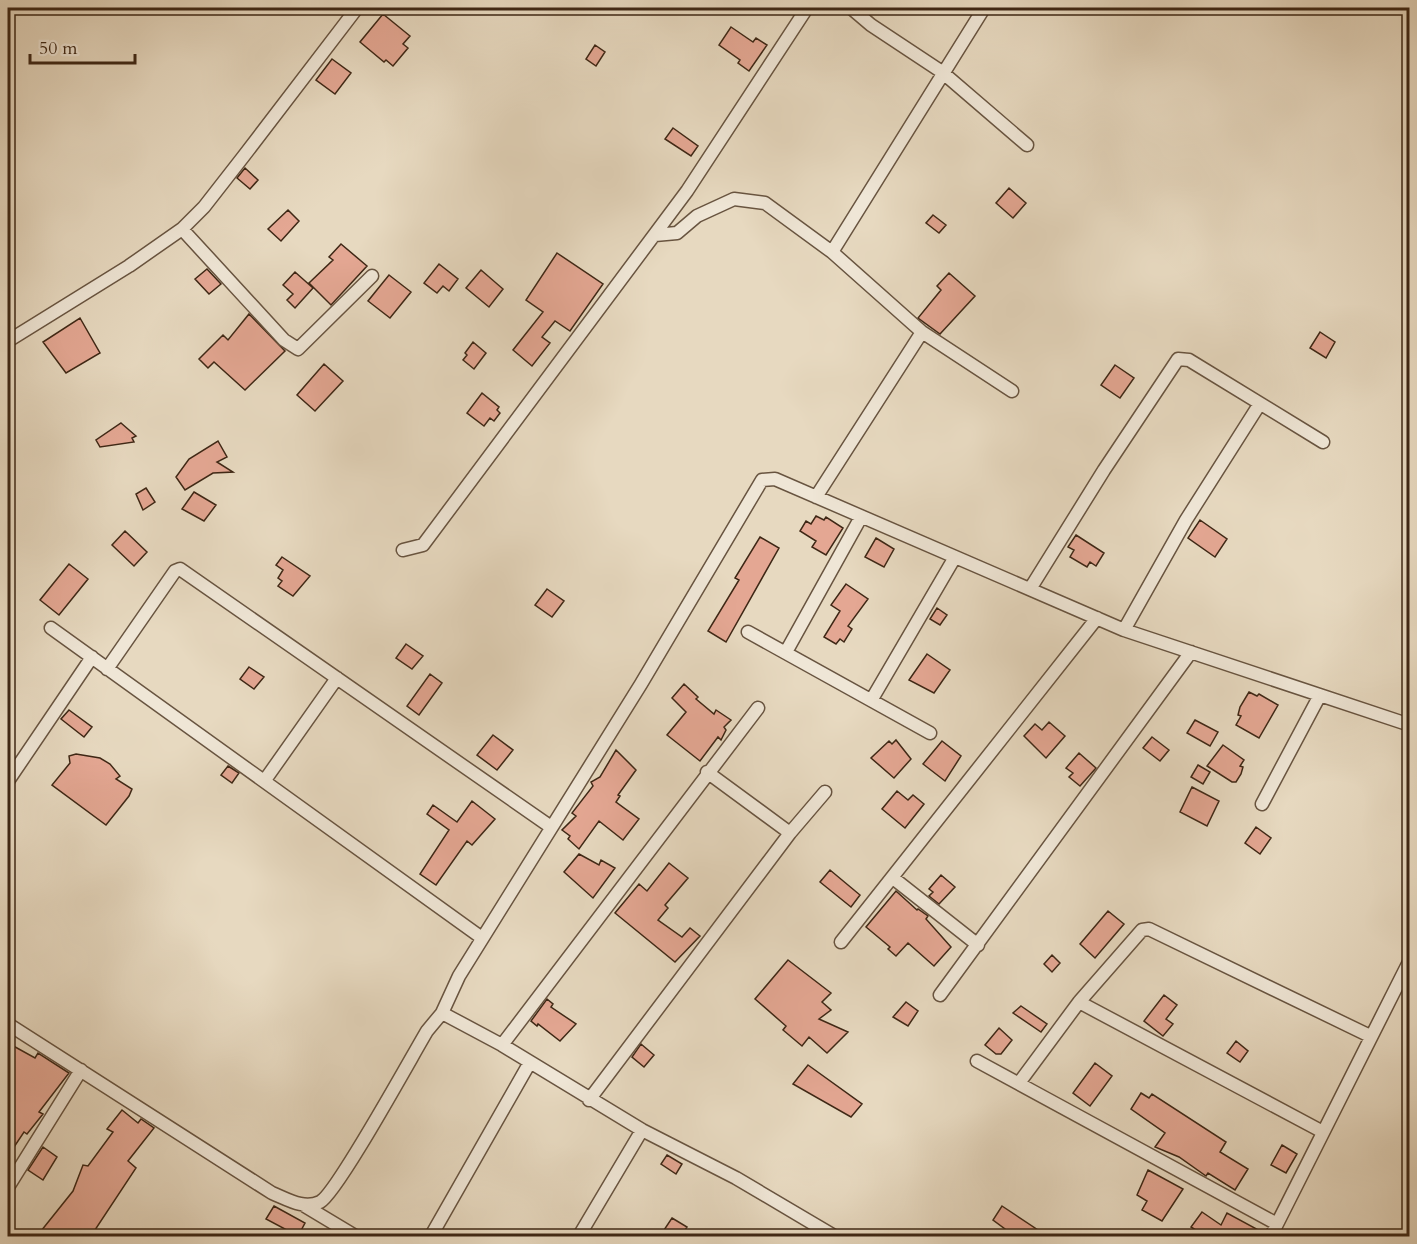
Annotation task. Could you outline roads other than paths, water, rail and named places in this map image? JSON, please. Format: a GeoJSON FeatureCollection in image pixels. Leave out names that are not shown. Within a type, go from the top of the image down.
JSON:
{"type":"FeatureCollection","features":[{"type":"Feature","properties":{"kind":"street"},"geometry":{"type":"LineString","coordinates":[[9,338],[129,267],[182,229],[204,207],[357,8]]}},
{"type":"Feature","properties":{"kind":"street"},"geometry":{"type":"LineString","coordinates":[[403,550],[423,545],[655,235],[693,182],[807,8]]}},
{"type":"Feature","properties":{"kind":"street"},"geometry":{"type":"LineString","coordinates":[[851,8],[871,26],[942,72],[1027,145]]}},
{"type":"Feature","properties":{"kind":"street"},"geometry":{"type":"LineString","coordinates":[[832,252],[942,72],[984,8]]}},
{"type":"Feature","properties":{"kind":"street"},"geometry":{"type":"LineString","coordinates":[[655,235],[671,236],[714,208],[734,199],[749,199],[765,203],[832,252],[922,332],[1012,391]]}},
{"type":"Feature","properties":{"kind":"street"},"geometry":{"type":"LineString","coordinates":[[182,229],[284,340],[297,349],[372,276]]}},
{"type":"Feature","properties":{"kind":"street"},"geometry":{"type":"LineString","coordinates":[[816,497],[922,332]]}},
{"type":"Feature","properties":{"kind":"street"},"geometry":{"type":"LineString","coordinates":[[1030,589],[1104,470],[1178,359],[1189,360],[1259,405],[1323,442]]}},
{"type":"Feature","properties":{"kind":"street"},"geometry":{"type":"LineString","coordinates":[[1124,630],[1186,520],[1259,405]]}},
{"type":"Feature","properties":{"kind":"street"},"geometry":{"type":"LineString","coordinates":[[305,1206],[321,1202],[345,1167],[427,1030],[442,1013],[459,976],[641,684],[762,480],[775,479],[1124,630],[1410,725]]}},
{"type":"Feature","properties":{"kind":"street"},"geometry":{"type":"LineString","coordinates":[[786,652],[861,517]]}},
{"type":"Feature","properties":{"kind":"street"},"geometry":{"type":"LineString","coordinates":[[872,699],[955,557]]}},
{"type":"Feature","properties":{"kind":"street"},"geometry":{"type":"LineString","coordinates":[[107,669],[175,571],[180,569],[551,827]]}},
{"type":"Feature","properties":{"kind":"street"},"geometry":{"type":"LineString","coordinates":[[841,942],[1097,618]]}},
{"type":"Feature","properties":{"kind":"street"},"geometry":{"type":"LineString","coordinates":[[51,628],[482,938]]}},
{"type":"Feature","properties":{"kind":"street"},"geometry":{"type":"LineString","coordinates":[[748,632],[930,733]]}},
{"type":"Feature","properties":{"kind":"street"},"geometry":{"type":"LineString","coordinates":[[940,995],[1191,652]]}},
{"type":"Feature","properties":{"kind":"street"},"geometry":{"type":"LineString","coordinates":[[8,781],[92,657]]}},
{"type":"Feature","properties":{"kind":"street"},"geometry":{"type":"LineString","coordinates":[[265,780],[337,678]]}},
{"type":"Feature","properties":{"kind":"street"},"geometry":{"type":"LineString","coordinates":[[1262,804],[1320,695]]}},
{"type":"Feature","properties":{"kind":"street"},"geometry":{"type":"LineString","coordinates":[[502,1046],[707,772],[758,708]]}},
{"type":"Feature","properties":{"kind":"street"},"geometry":{"type":"LineString","coordinates":[[707,772],[790,833]]}},
{"type":"Feature","properties":{"kind":"street"},"geometry":{"type":"LineString","coordinates":[[589,1100],[790,833],[825,792]]}},
{"type":"Feature","properties":{"kind":"street"},"geometry":{"type":"LineString","coordinates":[[893,878],[978,945]]}},
{"type":"Feature","properties":{"kind":"street"},"geometry":{"type":"LineString","coordinates":[[1019,1083],[1079,1002],[1143,930],[1149,928],[1370,1036]]}},
{"type":"Feature","properties":{"kind":"street"},"geometry":{"type":"LineString","coordinates":[[1271,1236],[1410,960]]}},
{"type":"Feature","properties":{"kind":"street"},"geometry":{"type":"LineString","coordinates":[[1079,1002],[1323,1132]]}},
{"type":"Feature","properties":{"kind":"street"},"geometry":{"type":"LineString","coordinates":[[442,1013],[502,1046],[589,1100],[736,1178],[834,1236]]}},
{"type":"Feature","properties":{"kind":"street"},"geometry":{"type":"LineString","coordinates":[[8,1024],[272,1193],[305,1206],[355,1236]]}},
{"type":"Feature","properties":{"kind":"street"},"geometry":{"type":"LineString","coordinates":[[977,1061],[1277,1224]]}},
{"type":"Feature","properties":{"kind":"street"},"geometry":{"type":"LineString","coordinates":[[431,1236],[529,1064]]}},
{"type":"Feature","properties":{"kind":"street"},"geometry":{"type":"LineString","coordinates":[[8,1187],[81,1070]]}},
{"type":"Feature","properties":{"kind":"street"},"geometry":{"type":"LineString","coordinates":[[579,1236],[642,1130]]}}]}
